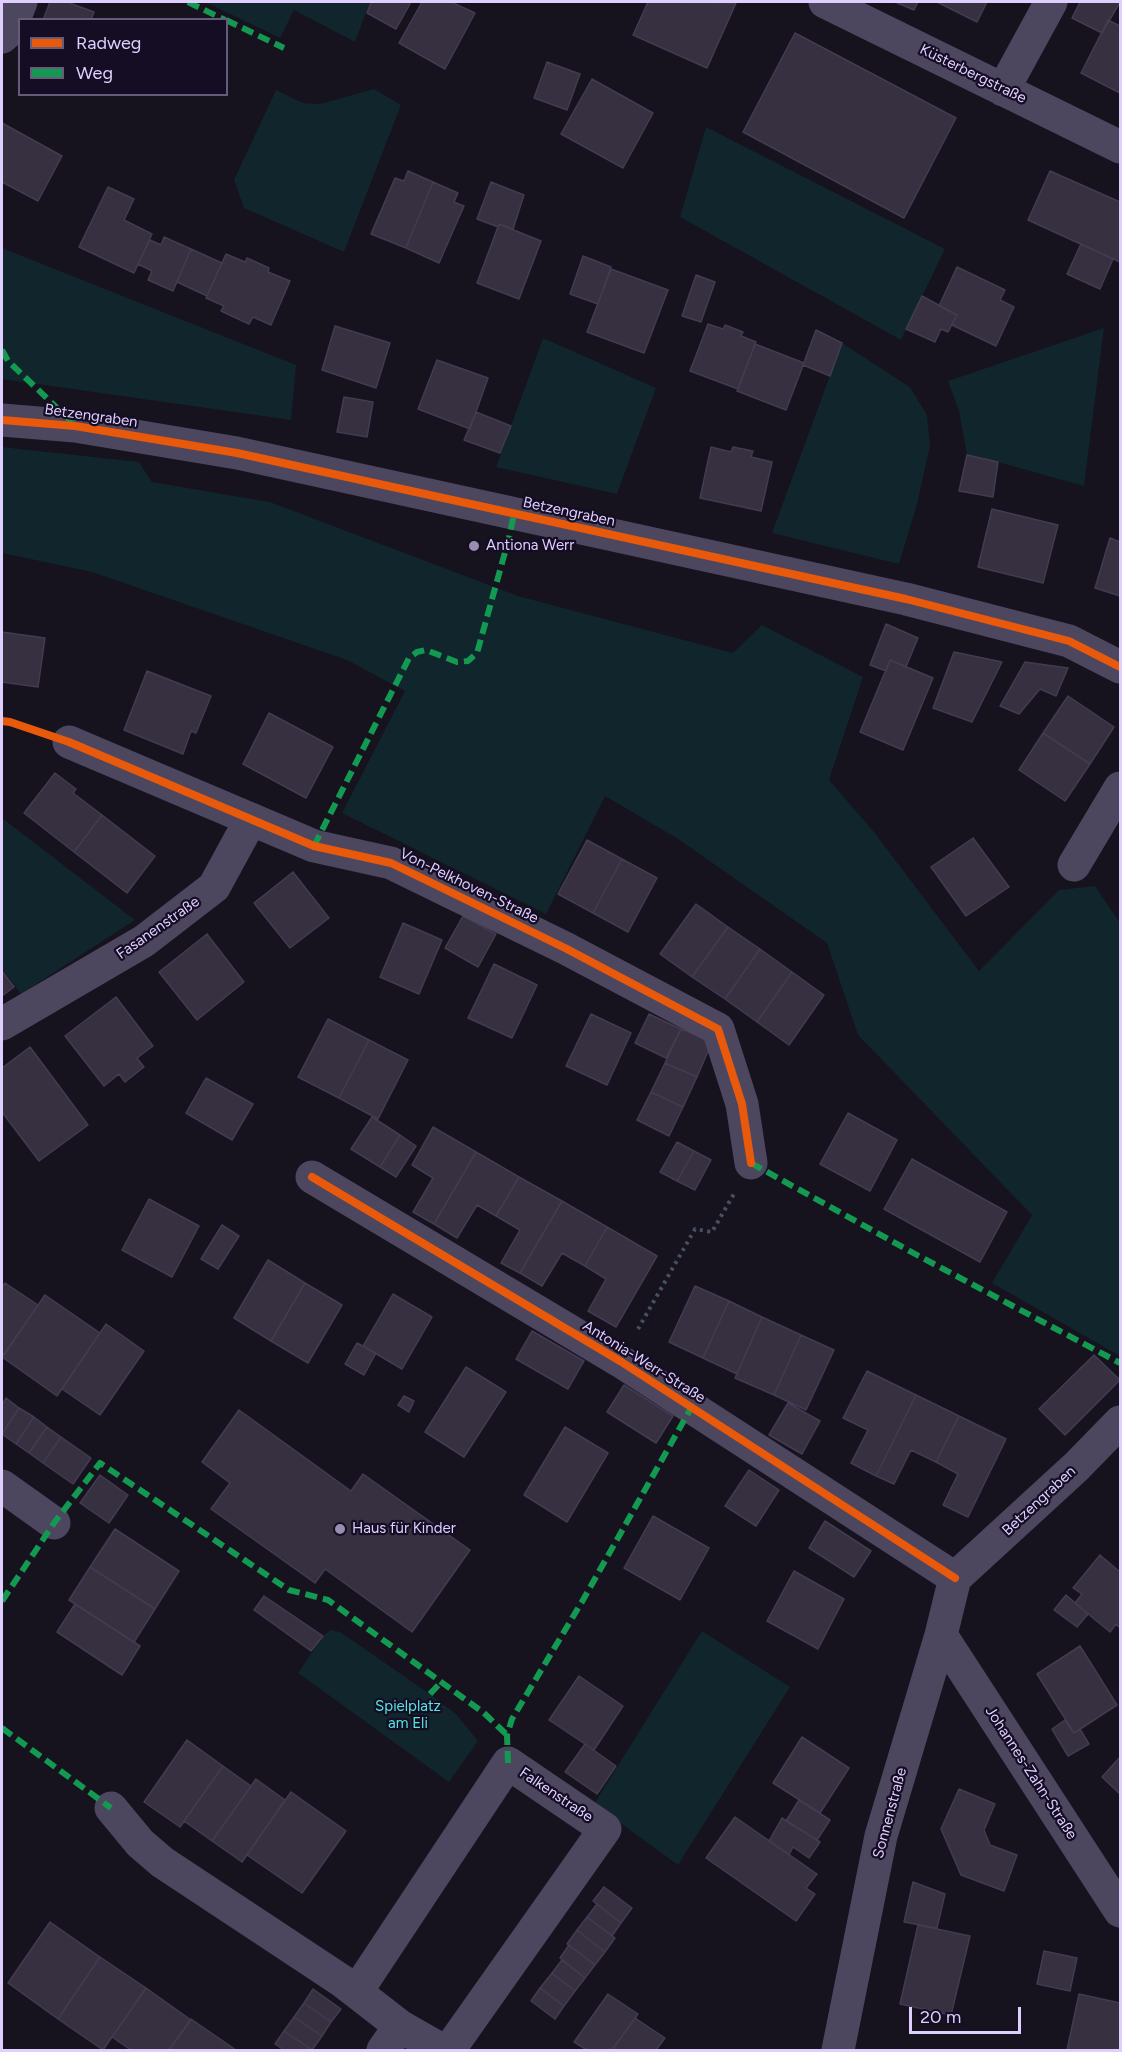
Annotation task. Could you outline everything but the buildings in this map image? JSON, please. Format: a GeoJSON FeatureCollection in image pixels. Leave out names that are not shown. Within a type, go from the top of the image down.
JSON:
{"type":"FeatureCollection","features":[{"type":"Feature","properties":{"kind":"street"},"geometry":{"type":"LineString","coordinates":[[2,37],[10,30],[21,2]]}},
{"type":"Feature","properties":{"kind":"street","name":"Küsterbergstraße"},"geometry":{"type":"LineString","coordinates":[[825,2],[1120,147]]}},
{"type":"Feature","properties":{"kind":"street"},"geometry":{"type":"LineString","coordinates":[[1003,90],[1051,2]]}},
{"type":"Feature","properties":{"kind":"street","name":"Betzengraben"},"geometry":{"type":"LineString","coordinates":[[2,420],[75,426],[237,453],[894,596],[1069,641],[1120,667]]}},
{"type":"Feature","properties":{"kind":"street","name":"Von-Pelkhoven-Straße"},"geometry":{"type":"LineString","coordinates":[[69,742],[314,846],[391,862],[565,948],[718,1029],[742,1104],[751,1162]]}},
{"type":"Feature","properties":{"kind":"street"},"geometry":{"type":"LineString","coordinates":[[1074,865],[1120,788]]}},
{"type":"Feature","properties":{"kind":"street","name":"Fasanenstraße"},"geometry":{"type":"LineString","coordinates":[[2,1024],[144,941],[214,887],[251,819]]}},
{"type":"Feature","properties":{"kind":"street","name":"Antonia-Werr-Straße"},"geometry":{"type":"LineString","coordinates":[[312,1177],[620,1361],[955,1578]]}},
{"type":"Feature","properties":{"kind":"street","name":"Betzengraben"},"geometry":{"type":"LineString","coordinates":[[955,1578],[1076,1467],[1120,1422]]}},
{"type":"Feature","properties":{"kind":"street"},"geometry":{"type":"LineString","coordinates":[[2,1486],[54,1523]]}},
{"type":"Feature","properties":{"kind":"street","name":"Sonnenstraße"},"geometry":{"type":"LineString","coordinates":[[838,2050],[881,1836],[941,1635],[955,1578]]}},
{"type":"Feature","properties":{"kind":"street","name":"Johannes-Zahn-Straße"},"geometry":{"type":"LineString","coordinates":[[941,1635],[1120,1911]]}},
{"type":"Feature","properties":{"kind":"street","name":"Falkenstraße"},"geometry":{"type":"LineString","coordinates":[[357,1991],[508,1763],[605,1829],[449,2050]]}},
{"type":"Feature","properties":{"kind":"street"},"geometry":{"type":"LineString","coordinates":[[111,1808],[140,1843],[162,1862],[357,1991],[391,2038],[442,2050]]}},
{"type":"Feature","properties":{"kind":"path"},"geometry":{"type":"LineString","coordinates":[[620,1361],[695,1229],[712,1232],[751,1162]]}},
{"type":"Feature","properties":{"kind":"green space"},"geometry":{"type":"Polygon","coordinates":[[[205,2],[370,2],[355,42],[294,10],[280,38],[205,2]]]}},
{"type":"Feature","properties":{"kind":"green space"},"geometry":{"type":"Polygon","coordinates":[[[374,89],[401,105],[344,252],[244,208],[234,180],[276,90],[303,103],[320,104],[374,89]]]}},
{"type":"Feature","properties":{"kind":"green space"},"geometry":{"type":"Polygon","coordinates":[[[706,127],[945,249],[901,340],[680,217],[706,127]]]}},
{"type":"Feature","properties":{"kind":"green space"},"geometry":{"type":"Polygon","coordinates":[[[2,248],[296,365],[291,420],[2,379],[2,248]]]}},
{"type":"Feature","properties":{"kind":"green space"},"geometry":{"type":"Polygon","coordinates":[[[1104,328],[1084,486],[967,455],[959,411],[948,381],[1104,328]]]}},
{"type":"Feature","properties":{"kind":"green space"},"geometry":{"type":"Polygon","coordinates":[[[543,338],[656,388],[617,494],[496,467],[543,338]]]}},
{"type":"Feature","properties":{"kind":"green space"},"geometry":{"type":"Polygon","coordinates":[[[842,343],[910,387],[927,415],[930,446],[917,504],[899,564],[772,533],[842,343]]]}},
{"type":"Feature","properties":{"kind":"green space"},"geometry":{"type":"Polygon","coordinates":[[[2,447],[139,462],[152,482],[270,502],[518,596],[733,653],[762,625],[863,677],[829,780],[874,832],[979,971],[1059,890],[1095,886],[1120,923],[1120,1356],[992,1283],[1032,1215],[858,1035],[827,943],[678,839],[605,796],[546,914],[342,813],[405,691],[347,660],[92,572],[2,553],[2,447]]]}},
{"type":"Feature","properties":{"kind":"green space"},"geometry":{"type":"Polygon","coordinates":[[[2,818],[135,920],[21,994],[2,969],[2,818]]]}},
{"type":"Feature","properties":{"kind":"green space","name":"Spielplatz am Eli"},"geometry":{"type":"Polygon","coordinates":[[[331,1630],[340,1632],[430,1694],[456,1714],[478,1741],[449,1782],[298,1673],[323,1636],[331,1630]]]}},
{"type":"Feature","properties":{"kind":"green space"},"geometry":{"type":"Polygon","coordinates":[[[702,1631],[790,1687],[678,1865],[594,1804],[702,1631]]]}},
{"type":"Feature","properties":{"kind":"marked path"},"geometry":{"type":"LineString","coordinates":[[188,2],[221,18]]}},
{"type":"Feature","properties":{"kind":"marked path"},"geometry":{"type":"LineString","coordinates":[[228,21],[284,48]]}},
{"type":"Feature","properties":{"kind":"marked path"},"geometry":{"type":"LineString","coordinates":[[2,350],[8,361],[75,425]]}},
{"type":"Feature","properties":{"kind":"marked path"},"geometry":{"type":"LineString","coordinates":[[314,846],[409,658],[417,652],[426,650],[457,662],[468,661],[477,653],[514,514]]}},
{"type":"Feature","properties":{"kind":"marked path"},"geometry":{"type":"LineString","coordinates":[[751,1163],[1120,1363]]}},
{"type":"Feature","properties":{"kind":"marked path"},"geometry":{"type":"LineString","coordinates":[[508,1763],[507,1735],[512,1719],[583,1600],[691,1408]]}},
{"type":"Feature","properties":{"kind":"marked path"},"geometry":{"type":"LineString","coordinates":[[2,1601],[54,1523],[100,1463],[289,1590],[328,1600],[484,1713],[507,1735]]}},
{"type":"Feature","properties":{"kind":"marked path"},"geometry":{"type":"LineString","coordinates":[[430,1694],[441,1682]]}},
{"type":"Feature","properties":{"kind":"marked path"},"geometry":{"type":"LineString","coordinates":[[2,1728],[111,1808]]}},
{"type":"Feature","properties":{"kind":"cycle path"},"geometry":{"type":"LineString","coordinates":[[2,420],[75,426],[237,453],[906,599],[1069,641],[1120,667]]}},
{"type":"Feature","properties":{"kind":"cycle path"},"geometry":{"type":"LineString","coordinates":[[2,721],[69,742],[314,846],[391,863],[565,948],[718,1029],[742,1104],[751,1163]]}},
{"type":"Feature","properties":{"kind":"cycle path"},"geometry":{"type":"LineString","coordinates":[[312,1177],[620,1361],[955,1578]]}},
{"type":"Feature","properties":{"kind":"place","name":"Antiona Werr"},"geometry":{"type":"Point","coordinates":[474,546]}},
{"type":"Feature","properties":{"kind":"place","name":"Haus für Kinder"},"geometry":{"type":"Point","coordinates":[340,1529]}}]}
